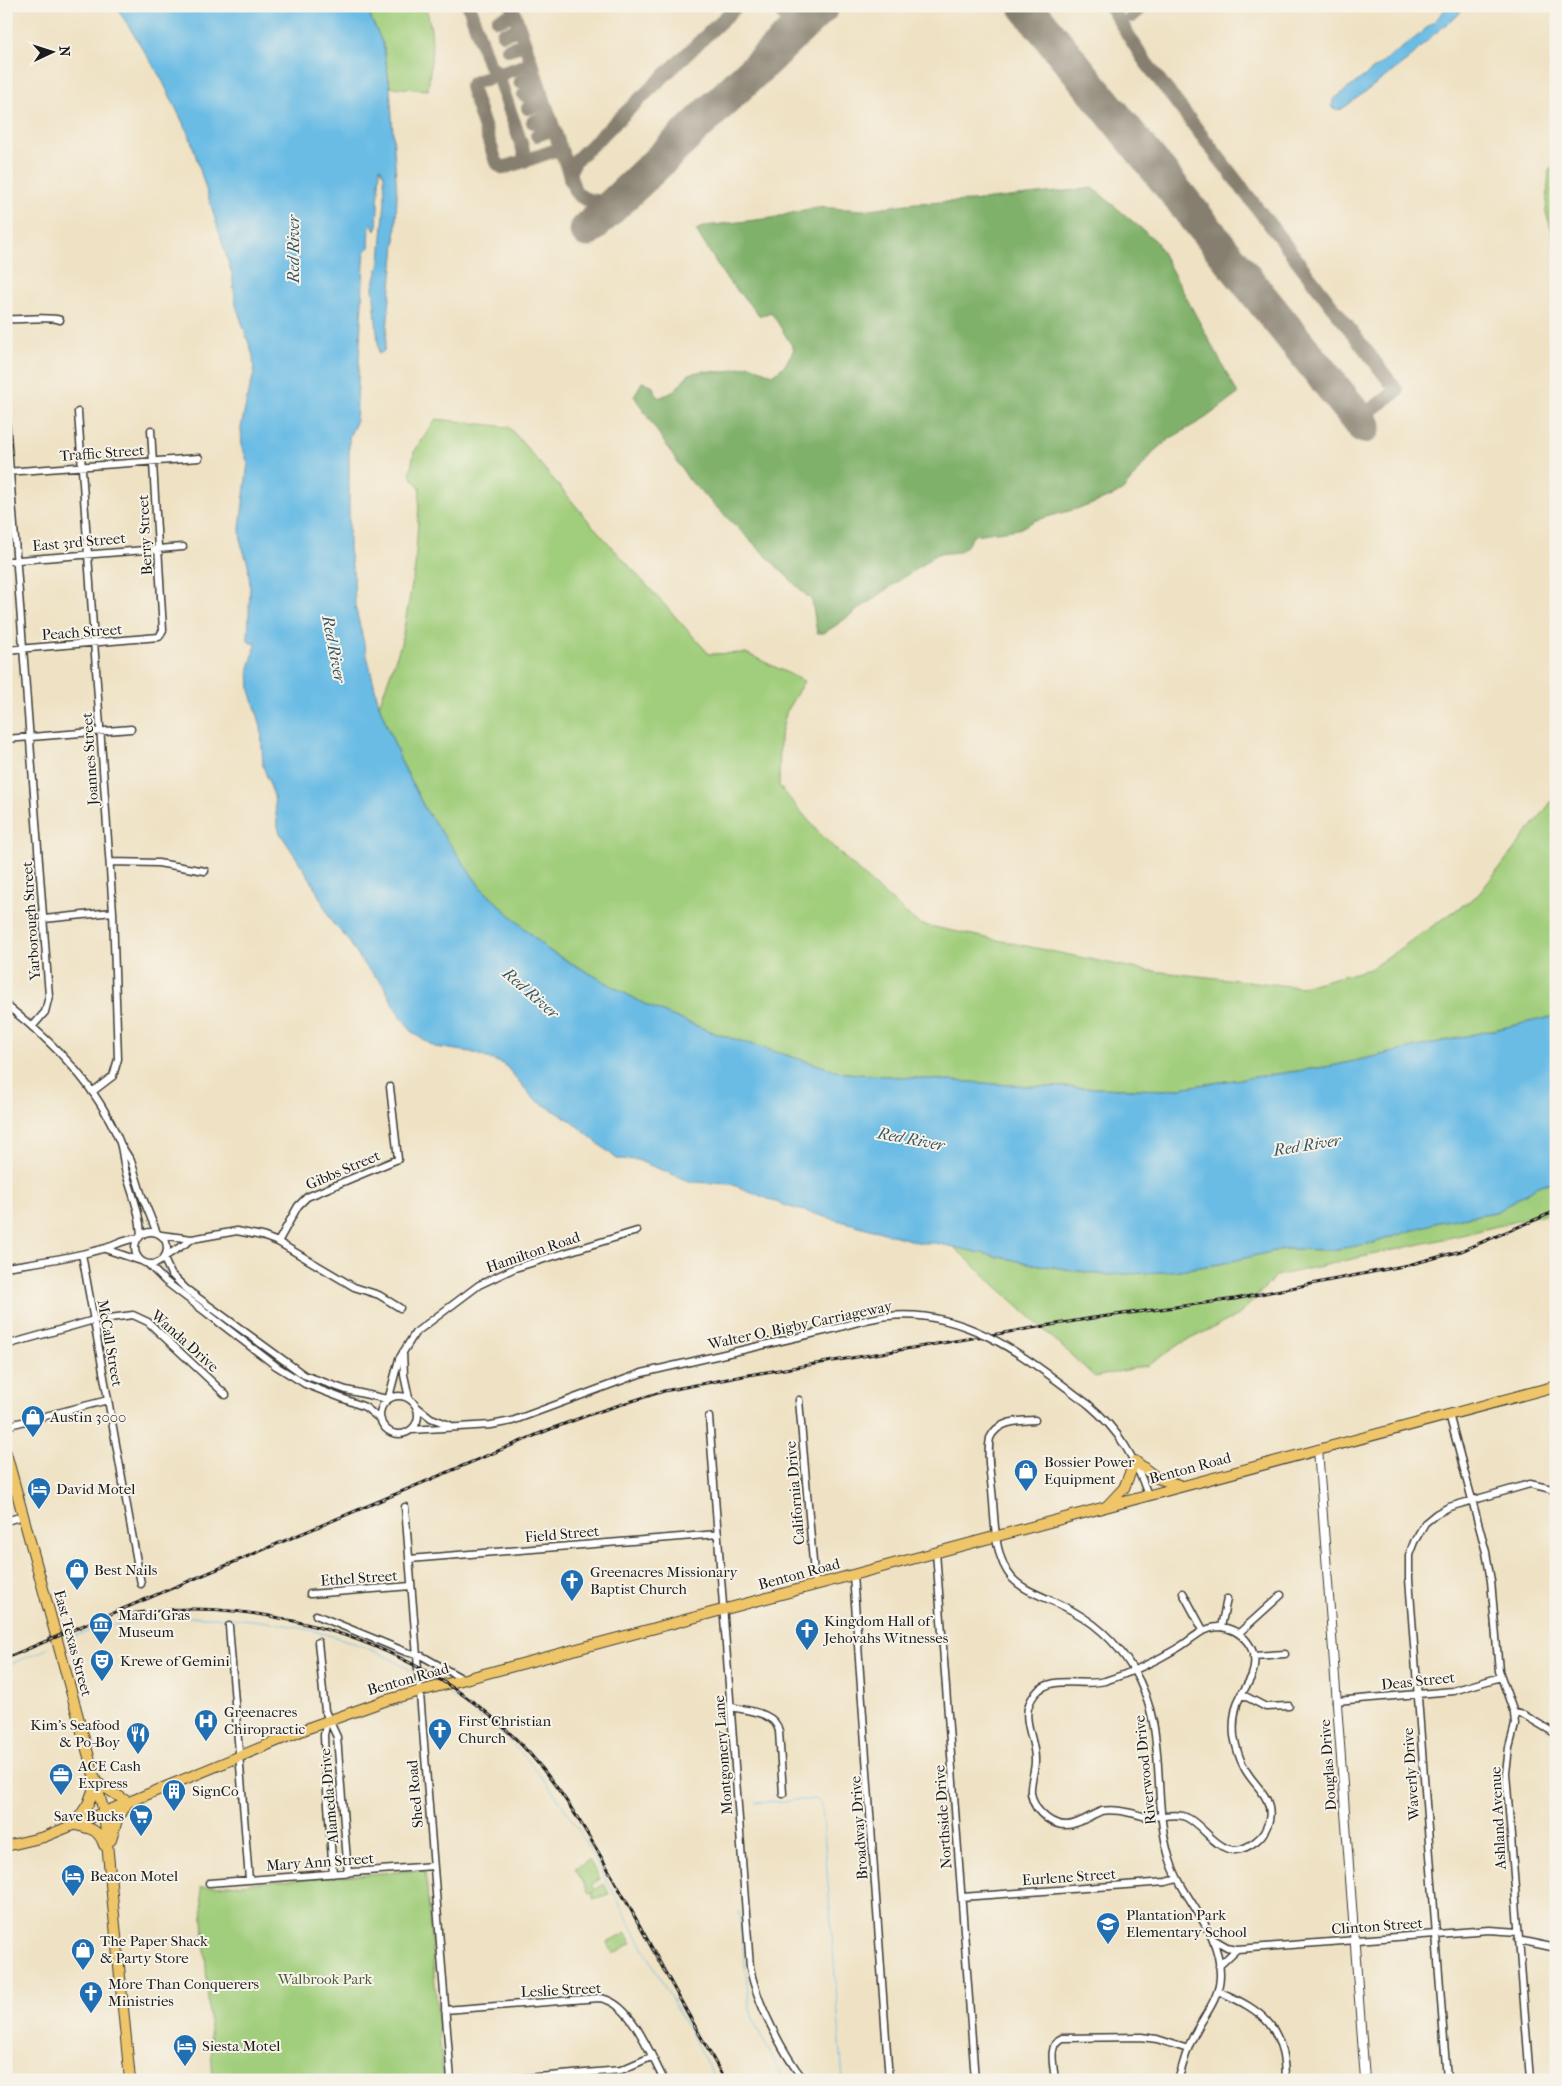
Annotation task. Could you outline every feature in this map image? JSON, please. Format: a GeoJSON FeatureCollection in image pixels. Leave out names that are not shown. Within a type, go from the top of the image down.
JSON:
{"type":"FeatureCollection","features":[{"type":"Feature","properties":{"kind":"main road","name":"Benton Road"},"geometry":{"type":"LineString","coordinates":[[6,1846],[44,1837],[327,1721],[419,1692],[1556,1386]]}},
{"type":"Feature","properties":{"kind":"main road","name":"East Texas Street"},"geometry":{"type":"LineString","coordinates":[[6,1453],[104,1812],[130,2080]]}},
{"type":"Feature","properties":{"kind":"main road"},"geometry":{"type":"LineString","coordinates":[[1106,1506],[1124,1488],[1135,1461],[1157,1478],[1183,1486]]}},
{"type":"Feature","properties":{"kind":"main road"},"geometry":{"type":"LineString","coordinates":[[96,1782],[128,1802],[113,1828],[109,1860],[97,1832],[89,1827],[75,1824],[88,1804],[96,1782]]}},
{"type":"Feature","properties":{"kind":"street"},"geometry":{"type":"LineString","coordinates":[[6,319],[26,321],[52,318],[60,320]]}},
{"type":"Feature","properties":{"kind":"street","name":"Joannes Street"},"geometry":{"type":"LineString","coordinates":[[78,412],[114,912],[117,1065],[110,1080],[92,1092]]}},
{"type":"Feature","properties":{"kind":"street","name":"Yarborough Street"},"geometry":{"type":"LineString","coordinates":[[6,419],[49,1002],[45,1012],[32,1027]]}},
{"type":"Feature","properties":{"kind":"street","name":"Berry Street"},"geometry":{"type":"LineString","coordinates":[[152,430],[163,630],[159,637]]}},
{"type":"Feature","properties":{"kind":"street","name":"Traffic Street"},"geometry":{"type":"LineString","coordinates":[[9,472],[199,458]]}},
{"type":"Feature","properties":{"kind":"street","name":"East 3rd Street"},"geometry":{"type":"LineString","coordinates":[[6,561],[183,547]]}},
{"type":"Feature","properties":{"kind":"street","name":"Peach Street"},"geometry":{"type":"LineString","coordinates":[[6,650],[159,637]]}},
{"type":"Feature","properties":{"kind":"street"},"geometry":{"type":"LineString","coordinates":[[6,739],[132,728]]}},
{"type":"Feature","properties":{"kind":"street"},"geometry":{"type":"LineString","coordinates":[[110,862],[158,863],[205,872]]}},
{"type":"Feature","properties":{"kind":"street"},"geometry":{"type":"LineString","coordinates":[[44,919],[114,912]]}},
{"type":"Feature","properties":{"kind":"street"},"geometry":{"type":"LineString","coordinates":[[6,1005],[70,1063],[92,1092],[131,1161],[142,1196],[159,1234],[167,1243],[164,1258],[171,1274],[186,1289],[304,1375],[346,1390],[388,1398],[398,1395],[409,1398]]}},
{"type":"Feature","properties":{"kind":"street","name":"Gibbs Street"},"geometry":{"type":"LineString","coordinates":[[278,1242],[298,1206],[306,1197],[398,1159],[390,1087]]}},
{"type":"Feature","properties":{"kind":"street"},"geometry":{"type":"LineString","coordinates":[[121,1145],[126,1173],[138,1209],[140,1237],[136,1242],[136,1253],[165,1281],[284,1371],[322,1392],[365,1406],[381,1420],[384,1426],[393,1433],[400,1434],[411,1430],[418,1420],[417,1407],[409,1398],[404,1375],[403,1352]]}},
{"type":"Feature","properties":{"kind":"street"},"geometry":{"type":"LineString","coordinates":[[6,1267],[104,1249],[127,1239],[140,1237],[152,1232],[192,1239],[237,1231],[262,1236],[278,1242],[354,1287],[379,1295],[400,1308]]}},
{"type":"Feature","properties":{"kind":"street","name":"Hamilton Road"},"geometry":{"type":"LineString","coordinates":[[388,1398],[399,1359],[415,1333],[485,1282],[516,1268],[637,1231]]}},
{"type":"Feature","properties":{"kind":"street"},"geometry":{"type":"LineString","coordinates":[[104,1249],[145,1263],[154,1264],[192,1239]]}},
{"type":"Feature","properties":{"kind":"street","name":"McCall Street"},"geometry":{"type":"LineString","coordinates":[[82,1254],[141,1584]]}},
{"type":"Feature","properties":{"kind":"street","name":"Wanda Drive"},"geometry":{"type":"LineString","coordinates":[[6,1345],[94,1320],[134,1315],[142,1318],[226,1395]]}},
{"type":"Feature","properties":{"kind":"street","name":"Walter O. Bigby Carriageway"},"geometry":{"type":"LineString","coordinates":[[411,1430],[491,1425],[512,1421],[642,1373],[876,1318],[905,1316],[936,1318],[971,1327],[997,1340],[1088,1404],[1116,1431],[1135,1461],[1148,1495]]}},
{"type":"Feature","properties":{"kind":"street"},"geometry":{"type":"LineString","coordinates":[[381,1420],[381,1409],[388,1398]]}},
{"type":"Feature","properties":{"kind":"street"},"geometry":{"type":"LineString","coordinates":[[6,1426],[108,1400]]}},
{"type":"Feature","properties":{"kind":"street","name":"California Drive"},"geometry":{"type":"LineString","coordinates":[[798,1400],[815,1585]]}},
{"type":"Feature","properties":{"kind":"street","name":"Walter O. Bigby Carriageway"},"geometry":{"type":"LineString","coordinates":[[417,1407],[431,1418],[453,1427]]}},
{"type":"Feature","properties":{"kind":"street","name":"Ashland Avenue"},"geometry":{"type":"LineString","coordinates":[[1449,1414],[1490,1572],[1500,1677],[1514,1713],[1515,1725],[1506,1766],[1530,2080]]}},
{"type":"Feature","properties":{"kind":"street","name":"Montgomery Lane"},"geometry":{"type":"LineString","coordinates":[[709,1416],[752,1974],[763,2009],[804,2080]]}},
{"type":"Feature","properties":{"kind":"street","name":"Riverwood Drive"},"geometry":{"type":"LineString","coordinates":[[1036,1420],[1006,1423],[995,1430],[990,1438],[996,1536],[1002,1560],[1011,1577],[1025,1587],[1071,1610],[1095,1625],[1112,1641],[1133,1669],[1147,1697],[1154,1721],[1162,1816],[1168,1852],[1177,1879],[1213,1939],[1219,1966],[1218,1991]]}},
{"type":"Feature","properties":{"kind":"street","name":"Douglas Drive"},"geometry":{"type":"LineString","coordinates":[[1318,1449],[1365,2080]]}},
{"type":"Feature","properties":{"kind":"street","name":"Waverly Drive"},"geometry":{"type":"LineString","coordinates":[[1447,2080],[1409,1574],[1411,1549],[1420,1529],[1431,1518],[1449,1507],[1530,1484],[1556,1490]]}},
{"type":"Feature","properties":{"kind":"street","name":"Shed Road"},"geometry":{"type":"LineString","coordinates":[[405,1507],[451,2080]]}},
{"type":"Feature","properties":{"kind":"street"},"geometry":{"type":"LineString","coordinates":[[6,1521],[24,1516]]}},
{"type":"Feature","properties":{"kind":"street","name":"Field Street"},"geometry":{"type":"LineString","coordinates":[[409,1559],[718,1534]]}},
{"type":"Feature","properties":{"kind":"street","name":"Northside Drive"},"geometry":{"type":"LineString","coordinates":[[936,1552],[976,2080]]}},
{"type":"Feature","properties":{"kind":"street","name":"Broadway Drive"},"geometry":{"type":"LineString","coordinates":[[854,1574],[889,2080]]}},
{"type":"Feature","properties":{"kind":"street","name":"Ethel Street"},"geometry":{"type":"LineString","coordinates":[[310,1594],[411,1586]]}},
{"type":"Feature","properties":{"kind":"street"},"geometry":{"type":"LineString","coordinates":[[1184,1593],[1202,1630]]}},
{"type":"Feature","properties":{"kind":"street"},"geometry":{"type":"LineString","coordinates":[[1239,1632],[1281,1595]]}},
{"type":"Feature","properties":{"kind":"street"},"geometry":{"type":"LineString","coordinates":[[1221,1627],[1227,1599]]}},
{"type":"Feature","properties":{"kind":"street"},"geometry":{"type":"LineString","coordinates":[[316,1615],[406,1652],[416,1654],[463,1680]]}},
{"type":"Feature","properties":{"kind":"street"},"geometry":{"type":"LineString","coordinates":[[229,1626],[249,1880]]}},
{"type":"Feature","properties":{"kind":"street"},"geometry":{"type":"LineString","coordinates":[[1221,1627],[1239,1632],[1250,1645],[1254,1656],[1252,1676],[1241,1694],[1235,1712],[1234,1736],[1244,1768],[1263,1792],[1269,1804],[1269,1823],[1262,1835],[1249,1845],[1225,1847],[1215,1843],[1189,1818],[1177,1815],[1145,1816],[1108,1810],[1071,1824],[1060,1824],[1052,1822],[1040,1813],[1032,1795],[1035,1755],[1026,1718],[1028,1706],[1034,1695],[1044,1687],[1054,1683],[1094,1683],[1133,1669],[1175,1650],[1202,1630],[1221,1627]]}},
{"type":"Feature","properties":{"kind":"street","name":"Alameda Drive"},"geometry":{"type":"LineString","coordinates":[[318,1642],[327,1721],[324,1735],[325,1763],[333,1874]]}},
{"type":"Feature","properties":{"kind":"street"},"geometry":{"type":"LineString","coordinates":[[1254,1656],[1285,1654]]}},
{"type":"Feature","properties":{"kind":"street","name":"Deas Street"},"geometry":{"type":"LineString","coordinates":[[1336,1701],[1453,1691],[1500,1677]]}},
{"type":"Feature","properties":{"kind":"street"},"geometry":{"type":"LineString","coordinates":[[1241,1694],[1266,1707],[1289,1706]]}},
{"type":"Feature","properties":{"kind":"street"},"geometry":{"type":"LineString","coordinates":[[732,1707],[767,1716],[778,1725],[783,1794]]}},
{"type":"Feature","properties":{"kind":"street"},"geometry":{"type":"LineString","coordinates":[[1514,1713],[1528,1717],[1556,1734]]}},
{"type":"Feature","properties":{"kind":"street","name":"Alameda Drive"},"geometry":{"type":"LineString","coordinates":[[327,1721],[334,1728],[337,1737],[348,1873]]}},
{"type":"Feature","properties":{"kind":"street","name":"Mary Ann Street"},"geometry":{"type":"LineString","coordinates":[[209,1884],[433,1866]]}},
{"type":"Feature","properties":{"kind":"street","name":"Eurlene Street"},"geometry":{"type":"LineString","coordinates":[[962,1896],[1166,1882],[1177,1879]]}},
{"type":"Feature","properties":{"kind":"street","name":"Clinton Street"},"geometry":{"type":"LineString","coordinates":[[1213,1939],[1227,1947],[1238,1949],[1489,1930],[1518,1932]]}},
{"type":"Feature","properties":{"kind":"street"},"geometry":{"type":"LineString","coordinates":[[1518,1940],[1556,1948]]}},
{"type":"Feature","properties":{"kind":"street"},"geometry":{"type":"LineString","coordinates":[[1219,1966],[1238,1949]]}},
{"type":"Feature","properties":{"kind":"street"},"geometry":{"type":"LineString","coordinates":[[1178,2080],[1188,2049],[1218,1991],[1250,2006],[1274,2029],[1283,2049],[1286,2080]]}},
{"type":"Feature","properties":{"kind":"street","name":"Leslie Street"},"geometry":{"type":"LineString","coordinates":[[445,2010],[604,1999],[616,2003],[626,2013],[664,2080]]}},
{"type":"Feature","properties":{"kind":"street"},"geometry":{"type":"LineString","coordinates":[[1055,2080],[1053,2048],[1055,2042],[1062,2038],[1141,2036],[1158,2039],[1188,2049]]}},
{"type":"Feature","properties":{"kind":"street"},"geometry":{"type":"LineString","coordinates":[[502,2080],[621,2070],[651,2057]]}},
{"type":"Feature","properties":{"kind":"green space"},"geometry":{"type":"Polygon","coordinates":[[[365,6],[425,6],[432,38],[428,90],[390,87],[383,44],[365,6]]]}},
{"type":"Feature","properties":{"kind":"green space"},"geometry":{"type":"Polygon","coordinates":[[[1556,165],[1556,246],[1546,212],[1549,170],[1556,165]]]}},
{"type":"Feature","properties":{"kind":"green space"},"geometry":{"type":"Polygon","coordinates":[[[1093,188],[1156,241],[1238,394],[1204,419],[1169,439],[1152,454],[1123,490],[1115,495],[1087,506],[1036,520],[1019,529],[974,535],[966,547],[959,552],[937,554],[835,626],[824,633],[817,633],[812,601],[689,480],[634,396],[642,382],[652,385],[658,398],[673,392],[689,374],[702,371],[725,372],[750,365],[773,375],[785,365],[794,349],[771,312],[760,316],[725,277],[696,230],[705,226],[772,218],[816,207],[862,210],[914,203],[972,201],[1093,188]]]}},
{"type":"Feature","properties":{"kind":"green space"},"geometry":{"type":"Polygon","coordinates":[[[436,419],[509,427],[592,525],[709,654],[746,653],[804,681],[787,710],[780,737],[779,786],[821,835],[872,884],[919,924],[1143,970],[1300,987],[1370,969],[1478,895],[1556,796],[1556,1016],[1332,1066],[1165,1090],[1024,1086],[845,1073],[714,1033],[648,1006],[548,950],[481,888],[425,809],[401,761],[379,705],[401,644],[415,568],[420,488],[410,475],[414,452],[436,419]]]}},
{"type":"Feature","properties":{"kind":"green space"},"geometry":{"type":"Polygon","coordinates":[[[1556,1180],[1556,1211],[1466,1234],[1276,1276],[1239,1315],[1182,1343],[1149,1365],[1095,1377],[953,1246],[1027,1263],[1105,1275],[1165,1272],[1220,1264],[1283,1249],[1332,1250],[1373,1243],[1438,1222],[1496,1212],[1536,1187],[1556,1180]]]}},
{"type":"Feature","properties":{"kind":"green space"},"geometry":{"type":"Polygon","coordinates":[[[589,1860],[600,1879],[592,1884],[595,1890],[604,1884],[609,1894],[593,1899],[593,1892],[589,1893],[575,1868],[589,1860]]]}},
{"type":"Feature","properties":{"kind":"green space","name":"Walbrook Park"},"geometry":{"type":"Polygon","coordinates":[[[424,1871],[426,1877],[443,2080],[213,2080],[201,1887],[424,1871]]]}},
{"type":"Feature","properties":{"kind":"green space"},"geometry":{"type":"Polygon","coordinates":[[[626,1933],[632,1943],[613,1954],[607,1943],[626,1933]]]}},
{"type":"Feature","properties":{"kind":"water","name":"Red River"},"geometry":{"type":"Polygon","coordinates":[[[116,6],[365,6],[383,44],[390,87],[397,195],[395,244],[386,340],[384,351],[379,354],[373,287],[380,262],[385,201],[384,175],[380,167],[377,227],[375,231],[372,223],[370,224],[369,248],[365,251],[356,422],[349,437],[349,550],[354,578],[355,606],[379,705],[401,761],[425,809],[481,888],[548,950],[648,1006],[714,1033],[845,1073],[1024,1086],[1165,1090],[1332,1066],[1556,1016],[1556,1180],[1536,1187],[1496,1212],[1438,1222],[1373,1243],[1332,1250],[1283,1249],[1220,1264],[1165,1272],[1105,1275],[1027,1263],[935,1243],[921,1243],[786,1206],[731,1184],[691,1182],[637,1160],[617,1159],[570,1120],[534,1099],[504,1064],[471,1052],[435,1047],[413,1033],[395,1008],[383,984],[364,965],[346,937],[333,924],[311,880],[280,833],[277,823],[274,796],[263,766],[261,726],[250,690],[249,668],[256,645],[248,640],[250,586],[248,564],[241,543],[240,528],[248,463],[242,446],[241,428],[254,374],[253,356],[236,305],[232,274],[190,137],[161,78],[116,6]]]}},
{"type":"Feature","properties":{"kind":"water"},"geometry":{"type":"Polygon","coordinates":[[[1448,6],[1464,6],[1458,15],[1433,35],[1408,60],[1342,109],[1335,110],[1332,106],[1333,100],[1415,38],[1437,19],[1448,6]]]}},
{"type":"Feature","properties":{"kind":"waterway"},"geometry":{"type":"LineString","coordinates":[[70,1638],[109,1626],[152,1619],[197,1617],[244,1619],[291,1626],[335,1637],[376,1652],[412,1671]]}},
{"type":"Feature","properties":{"kind":"waterway"},"geometry":{"type":"LineString","coordinates":[[6,1666],[47,1649]]}},
{"type":"Feature","properties":{"kind":"waterway"},"geometry":{"type":"LineString","coordinates":[[449,1694],[499,1731],[527,1759],[552,1790],[576,1825],[716,2080]]}},
{"type":"Feature","properties":{"kind":"waterway"},"geometry":{"type":"LineString","coordinates":[[756,1803],[816,1799],[822,1805],[843,2080]]}},
{"type":"Feature","properties":{"kind":"waterway"},"geometry":{"type":"LineString","coordinates":[[739,1911],[750,2009],[755,2024],[784,2080]]}},
{"type":"Feature","properties":{"kind":"taxiway"},"geometry":{"type":"LineString","coordinates":[[469,6],[488,63],[495,71],[505,73]]}},
{"type":"Feature","properties":{"kind":"taxiway"},"geometry":{"type":"LineString","coordinates":[[512,6],[575,191],[580,196],[593,201],[608,200],[628,192]]}},
{"type":"Feature","properties":{"kind":"taxiway"},"geometry":{"type":"LineString","coordinates":[[570,179],[570,171],[575,161],[737,6]]}},
{"type":"Feature","properties":{"kind":"taxiway"},"geometry":{"type":"LineString","coordinates":[[776,6],[788,23],[789,28],[784,43]]}},
{"type":"Feature","properties":{"kind":"taxiway"},"geometry":{"type":"LineString","coordinates":[[1110,6],[1144,60],[1397,391],[1358,419]]}},
{"type":"Feature","properties":{"kind":"taxiway"},"geometry":{"type":"LineString","coordinates":[[1132,16],[1143,6]]}},
{"type":"Feature","properties":{"kind":"taxiway"},"geometry":{"type":"LineString","coordinates":[[498,20],[515,14]]}},
{"type":"Feature","properties":{"kind":"taxiway"},"geometry":{"type":"LineString","coordinates":[[785,15],[798,21],[813,15]]}},
{"type":"Feature","properties":{"kind":"taxiway"},"geometry":{"type":"LineString","coordinates":[[503,34],[520,29]]}},
{"type":"Feature","properties":{"kind":"taxiway"},"geometry":{"type":"LineString","coordinates":[[508,49],[525,44]]}},
{"type":"Feature","properties":{"kind":"taxiway"},"geometry":{"type":"LineString","coordinates":[[534,69],[526,65],[500,74],[499,79],[526,158],[530,159],[556,150],[562,153]]}},
{"type":"Feature","properties":{"kind":"taxiway"},"geometry":{"type":"LineString","coordinates":[[499,79],[494,76],[473,83],[471,87],[496,162],[503,168],[530,159]]}},
{"type":"Feature","properties":{"kind":"taxiway"},"geometry":{"type":"LineString","coordinates":[[520,82],[536,76]]}},
{"type":"Feature","properties":{"kind":"taxiway"},"geometry":{"type":"LineString","coordinates":[[524,95],[540,89]]}},
{"type":"Feature","properties":{"kind":"taxiway"},"geometry":{"type":"LineString","coordinates":[[528,108],[545,103]]}},
{"type":"Feature","properties":{"kind":"taxiway"},"geometry":{"type":"LineString","coordinates":[[533,122],[549,116]]}},
{"type":"Feature","properties":{"kind":"taxiway"},"geometry":{"type":"LineString","coordinates":[[537,135],[554,129]]}},
{"type":"Feature","properties":{"kind":"runway"},"geometry":{"type":"LineString","coordinates":[[587,230],[822,6]]}},
{"type":"Feature","properties":{"kind":"runway"},"geometry":{"type":"LineString","coordinates":[[1026,6],[1364,426]]}},
{"type":"Feature","properties":{"kind":"railway"},"geometry":{"type":"LineString","coordinates":[[6,1658],[548,1430],[664,1391],[754,1374],[1093,1318],[1235,1299],[1408,1265],[1461,1251],[1556,1211]]}},
{"type":"Feature","properties":{"kind":"railway"},"geometry":{"type":"LineString","coordinates":[[120,1616],[143,1612],[191,1609],[240,1612],[287,1619],[341,1634],[401,1658],[429,1673],[483,1710],[508,1731],[530,1754],[572,1809],[725,2080]]}},
{"type":"Feature","properties":{"kind":"place","name":"Austin 3000"},"geometry":{"type":"Point","coordinates":[33,1438]}},
{"type":"Feature","properties":{"kind":"place","name":"Bossier Power Equipment"},"geometry":{"type":"Point","coordinates":[1026,1492]}},
{"type":"Feature","properties":{"kind":"place","name":"David Motel"},"geometry":{"type":"Point","coordinates":[39,1510]}},
{"type":"Feature","properties":{"kind":"place","name":"Best Nails"},"geometry":{"type":"Point","coordinates":[77,1591]}},
{"type":"Feature","properties":{"kind":"place","name":"Greenacres Missionary Baptist Church"},"geometry":{"type":"Point","coordinates":[572,1602]}},
{"type":"Feature","properties":{"kind":"place","name":"Mardi Gras Museum"},"geometry":{"type":"Point","coordinates":[101,1645]}},
{"type":"Feature","properties":{"kind":"place","name":"Kingdom Hall of Jehovahs Witnesses"},"geometry":{"type":"Point","coordinates":[807,1651]}},
{"type":"Feature","properties":{"kind":"place","name":"Krewe of Gemini"},"geometry":{"type":"Point","coordinates":[102,1682]}},
{"type":"Feature","properties":{"kind":"place","name":"Greenacres Chiropractic"},"geometry":{"type":"Point","coordinates":[206,1742]}},
{"type":"Feature","properties":{"kind":"place","name":"First Christian Church"},"geometry":{"type":"Point","coordinates":[440,1751]}},
{"type":"Feature","properties":{"kind":"place","name":"Kim's Seafood & Po-Boy"},"geometry":{"type":"Point","coordinates":[138,1755]}},
{"type":"Feature","properties":{"kind":"place","name":"ACE Cash Express"},"geometry":{"type":"Point","coordinates":[61,1796]}},
{"type":"Feature","properties":{"kind":"place","name":"SignCo"},"geometry":{"type":"Point","coordinates":[174,1812]}},
{"type":"Feature","properties":{"kind":"place","name":"Save Bucks"},"geometry":{"type":"Point","coordinates":[141,1837]}},
{"type":"Feature","properties":{"kind":"place","name":"Beacon Motel"},"geometry":{"type":"Point","coordinates":[73,1897]}},
{"type":"Feature","properties":{"kind":"place","name":"Plantation Park Elementary School"},"geometry":{"type":"Point","coordinates":[1108,1945]}},
{"type":"Feature","properties":{"kind":"place","name":"The Paper Shack & Party Store"},"geometry":{"type":"Point","coordinates":[83,1971]}},
{"type":"Feature","properties":{"kind":"place","name":"More Than Conquerers Ministries"},"geometry":{"type":"Point","coordinates":[91,2014]}},
{"type":"Feature","properties":{"kind":"place","name":"Siesta Motel"},"geometry":{"type":"Point","coordinates":[185,2067]}}]}
